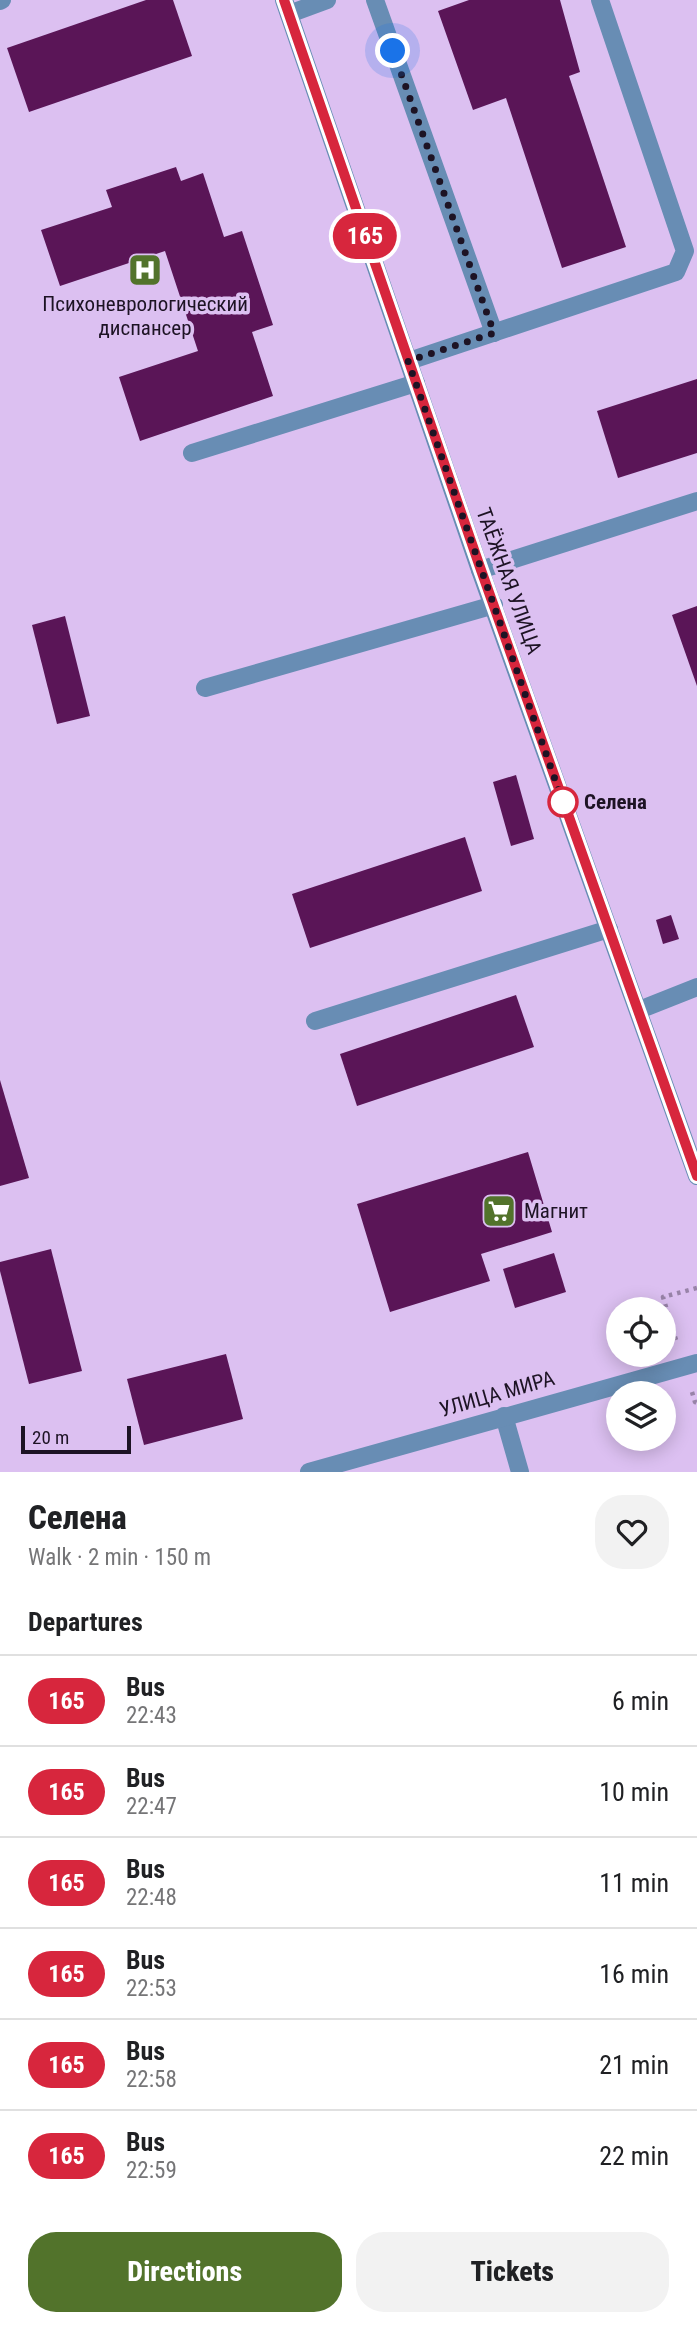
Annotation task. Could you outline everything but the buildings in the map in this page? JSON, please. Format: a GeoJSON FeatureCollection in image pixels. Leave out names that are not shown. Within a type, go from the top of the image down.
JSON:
{"type":"FeatureCollection","features":[{"type":"Feature","properties":{"kind":"street"},"geometry":{"type":"LineString","coordinates":[[287,7],[327,0]]}},
{"type":"Feature","properties":{"kind":"street"},"geometry":{"type":"LineString","coordinates":[[375,0],[494,333]]}},
{"type":"Feature","properties":{"kind":"street"},"geometry":{"type":"LineString","coordinates":[[408,361],[676,272],[685,251],[600,0]]}},
{"type":"Feature","properties":{"kind":"street","name":"ТАЁЖНАЯ УЛИЦА"},"geometry":{"type":"LineString","coordinates":[[287,7],[481,570],[697,1176]]}},
{"type":"Feature","properties":{"kind":"street"},"geometry":{"type":"LineString","coordinates":[[192,453],[416,383]]}},
{"type":"Feature","properties":{"kind":"street"},"geometry":{"type":"LineString","coordinates":[[481,570],[697,501]]}},
{"type":"Feature","properties":{"kind":"street"},"geometry":{"type":"LineString","coordinates":[[205,688],[494,604]]}},
{"type":"Feature","properties":{"kind":"street"},"geometry":{"type":"LineString","coordinates":[[315,1021],[609,929]]}},
{"type":"Feature","properties":{"kind":"street"},"geometry":{"type":"LineString","coordinates":[[639,1010],[697,987]]}},
{"type":"Feature","properties":{"kind":"street","name":"УЛИЦА МИРА"},"geometry":{"type":"LineString","coordinates":[[309,1472],[690,1365]]}},
{"type":"Feature","properties":{"kind":"street"},"geometry":{"type":"LineString","coordinates":[[504,1416],[520,1472]]}},
{"type":"Feature","properties":{"kind":"path"},"geometry":{"type":"LineString","coordinates":[[697,1288],[663,1297],[690,1365],[697,1403]]}},
{"type":"Feature","properties":{"kind":"bus line","name":"165"},"geometry":{"type":"LineString","coordinates":[[284,0],[481,570],[697,1176]]}},
{"type":"Feature","properties":{"kind":"place","name":"Психоневрологический диспансер"},"geometry":{"type":"Point","coordinates":[145,270]}},
{"type":"Feature","properties":{"kind":"place","name":"Селена"},"geometry":{"type":"Point","coordinates":[563,802]}},
{"type":"Feature","properties":{"kind":"place","name":"Магнит"},"geometry":{"type":"Point","coordinates":[499,1211]}},
{"type":"Feature","properties":{"kind":"route"},"geometry":{"type":"LineString","coordinates":[[393,51],[494,333],[408,361],[563,802]]}}]}
